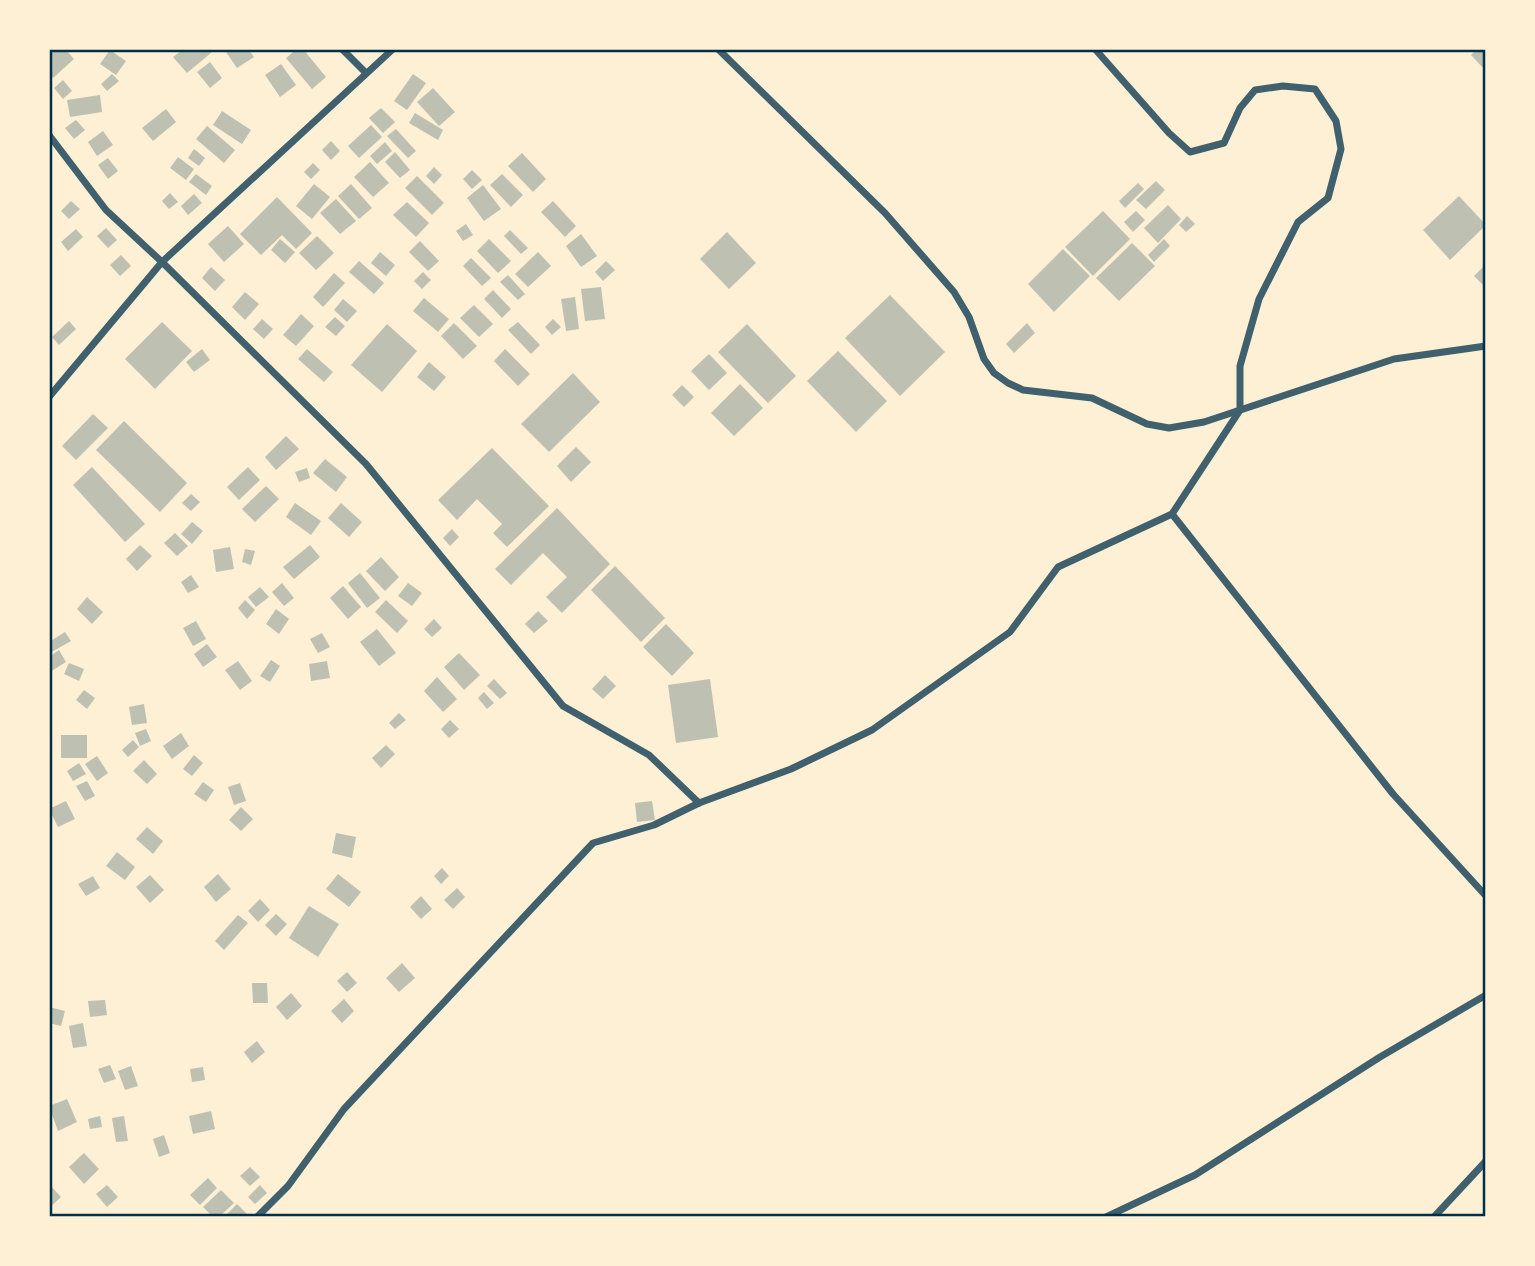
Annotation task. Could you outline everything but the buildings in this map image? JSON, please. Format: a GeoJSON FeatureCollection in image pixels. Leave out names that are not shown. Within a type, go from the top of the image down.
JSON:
{"type":"FeatureCollection","features":[{"type":"Feature","properties":{"kind":"street"},"geometry":{"type":"LineString","coordinates":[[342,49],[366,73]]}},
{"type":"Feature","properties":{"kind":"street"},"geometry":{"type":"LineString","coordinates":[[49,397],[162,262],[393,49]]}},
{"type":"Feature","properties":{"kind":"street"},"geometry":{"type":"LineString","coordinates":[[718,49],[885,213],[911,242],[954,292],[969,317],[984,359],[994,373],[1023,390],[1092,398],[1147,424],[1169,428],[1204,422],[1240,411],[1394,359],[1486,346]]}},
{"type":"Feature","properties":{"kind":"street"},"geometry":{"type":"LineString","coordinates":[[257,1217],[288,1186],[344,1109],[593,843],[654,825],[699,803],[791,769],[872,730],[1010,632],[1058,567],[1172,514],[1240,411],[1240,366],[1259,299],[1298,222],[1328,198],[1341,149],[1336,121],[1315,89],[1283,86],[1255,90],[1240,108],[1224,143],[1190,152],[1169,133],[1095,49]]}},
{"type":"Feature","properties":{"kind":"street"},"geometry":{"type":"LineString","coordinates":[[49,135],[106,210],[366,464],[563,706],[649,755],[699,803]]}},
{"type":"Feature","properties":{"kind":"street"},"geometry":{"type":"LineString","coordinates":[[1172,514],[1393,794],[1486,896]]}},
{"type":"Feature","properties":{"kind":"street"},"geometry":{"type":"LineString","coordinates":[[1106,1217],[1195,1175],[1380,1057],[1486,995]]}},
{"type":"Feature","properties":{"kind":"street"},"geometry":{"type":"LineString","coordinates":[[1434,1217],[1486,1161]]}}]}
